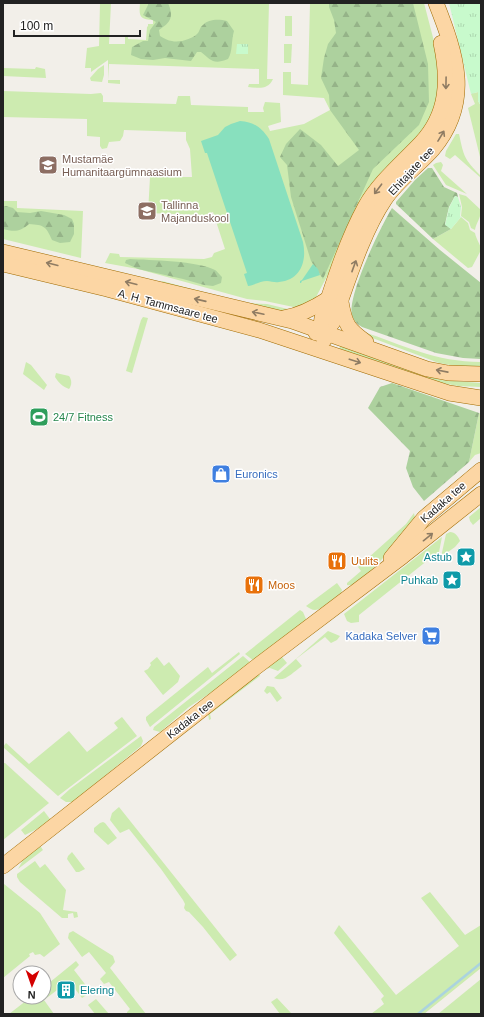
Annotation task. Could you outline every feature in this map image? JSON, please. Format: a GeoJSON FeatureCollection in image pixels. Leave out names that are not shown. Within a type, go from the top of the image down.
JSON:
{"type":"FeatureCollection","features":[{"type":"Feature","properties":{"kind":"main road","name":"Ehitajate tee"},"geometry":{"type":"LineString","coordinates":[[322,331],[327,329],[333,322],[334,301],[347,246],[365,207],[390,173],[421,143],[433,128],[440,113],[446,88],[446,69],[434,3]]}},
{"type":"Feature","properties":{"kind":"main road","name":"A. H. Tammsaare tee"},"geometry":{"type":"LineString","coordinates":[[3,252],[283,318],[322,331]]}},
{"type":"Feature","properties":{"kind":"main road","name":"A. H. Tammsaare tee"},"geometry":{"type":"LineString","coordinates":[[3,264],[259,330],[331,353]]}},
{"type":"Feature","properties":{"kind":"main road"},"geometry":{"type":"LineString","coordinates":[[283,318],[298,315],[334,301],[344,316],[347,326],[378,351]]}},
{"type":"Feature","properties":{"kind":"main road"},"geometry":{"type":"LineString","coordinates":[[259,330],[304,334],[322,331],[428,368],[448,373],[481,374]]}},
{"type":"Feature","properties":{"kind":"main road"},"geometry":{"type":"LineString","coordinates":[[322,331],[331,353],[461,396],[481,398]]}},
{"type":"Feature","properties":{"kind":"main road"},"geometry":{"type":"LineString","coordinates":[[461,396],[481,391]]}},
{"type":"Feature","properties":{"kind":"main road","name":"Kadaka tee"},"geometry":{"type":"LineString","coordinates":[[378,574],[424,518],[481,470]]}},
{"type":"Feature","properties":{"kind":"main road","name":"Kadaka tee"},"geometry":{"type":"LineString","coordinates":[[3,866],[232,686],[403,556],[481,494]]}},
{"type":"Feature","properties":{"kind":"green space"},"geometry":{"type":"Polygon","coordinates":[[[100,3],[111,3],[109,44],[125,44],[125,37],[128,37],[128,39],[146,40],[148,24],[153,24],[153,20],[142,18],[140,14],[140,3],[269,3],[267,79],[273,79],[269,85],[263,88],[248,87],[249,84],[259,84],[259,69],[109,64],[108,80],[108,60],[91,72],[91,68],[85,68],[87,48],[99,46],[100,3]]]}},
{"type":"Feature","properties":{"kind":"green space"},"geometry":{"type":"Polygon","coordinates":[[[148,3],[168,3],[171,12],[169,22],[159,30],[160,36],[170,41],[182,41],[193,37],[205,23],[217,20],[227,21],[234,31],[231,53],[228,59],[216,62],[201,52],[197,52],[191,61],[165,58],[153,60],[141,59],[131,55],[132,47],[143,41],[148,41],[150,30],[156,22],[143,15],[148,3]]]}},
{"type":"Feature","properties":{"kind":"green space"},"geometry":{"type":"Polygon","coordinates":[[[310,3],[424,3],[436,49],[441,78],[434,112],[419,136],[381,174],[314,301],[303,309],[247,299],[138,269],[105,263],[110,253],[119,254],[120,257],[204,259],[212,257],[214,253],[225,249],[213,212],[204,215],[148,213],[150,177],[192,177],[190,149],[186,140],[186,132],[124,130],[120,141],[109,142],[107,148],[102,149],[100,146],[100,137],[87,136],[87,119],[3,117],[3,91],[91,94],[101,93],[103,96],[103,102],[176,104],[178,96],[190,96],[191,105],[248,107],[248,112],[264,112],[263,108],[265,102],[280,103],[281,122],[268,126],[270,131],[304,124],[330,110],[324,98],[283,95],[283,72],[291,72],[291,84],[308,85],[310,3]]]}},
{"type":"Feature","properties":{"kind":"green space"},"geometry":{"type":"Polygon","coordinates":[[[329,3],[413,3],[428,64],[429,102],[419,125],[373,169],[323,279],[311,261],[291,197],[287,165],[280,157],[286,144],[300,129],[321,145],[338,166],[359,150],[330,110],[329,95],[321,78],[328,44],[336,33],[329,3]]]}},
{"type":"Feature","properties":{"kind":"green space"},"geometry":{"type":"Polygon","coordinates":[[[449,3],[481,3],[481,106],[478,101],[478,92],[471,94],[449,3]]]}},
{"type":"Feature","properties":{"kind":"green space"},"geometry":{"type":"Polygon","coordinates":[[[285,16],[292,16],[292,36],[285,36],[285,16]]]}},
{"type":"Feature","properties":{"kind":"green space"},"geometry":{"type":"Polygon","coordinates":[[[237,44],[248,44],[248,54],[236,54],[237,44]]]}},
{"type":"Feature","properties":{"kind":"green space"},"geometry":{"type":"Polygon","coordinates":[[[284,44],[292,44],[291,63],[284,63],[284,44]]]}},
{"type":"Feature","properties":{"kind":"green space"},"geometry":{"type":"Polygon","coordinates":[[[104,65],[102,82],[91,81],[90,78],[104,65]]]}},
{"type":"Feature","properties":{"kind":"green space"},"geometry":{"type":"Polygon","coordinates":[[[36,67],[45,69],[46,78],[3,76],[3,68],[35,69],[36,67]]]}},
{"type":"Feature","properties":{"kind":"green space"},"geometry":{"type":"Polygon","coordinates":[[[108,80],[120,80],[120,84],[108,83],[108,80]]]}},
{"type":"Feature","properties":{"kind":"green space"},"geometry":{"type":"Polygon","coordinates":[[[478,92],[478,101],[481,106],[481,161],[468,108],[475,104],[471,94],[478,92]]]}},
{"type":"Feature","properties":{"kind":"green space"},"geometry":{"type":"Polygon","coordinates":[[[240,121],[257,126],[269,139],[303,242],[304,256],[301,268],[293,278],[287,280],[278,282],[265,281],[248,286],[244,274],[247,273],[207,153],[205,153],[201,141],[218,135],[225,127],[240,121]]]}},
{"type":"Feature","properties":{"kind":"green space"},"geometry":{"type":"Polygon","coordinates":[[[456,134],[459,134],[462,148],[468,161],[481,176],[481,178],[455,155],[450,159],[445,156],[446,151],[456,134]]]}},
{"type":"Feature","properties":{"kind":"green space"},"geometry":{"type":"Polygon","coordinates":[[[441,162],[443,165],[441,171],[467,194],[446,185],[433,165],[441,162]]]}},
{"type":"Feature","properties":{"kind":"green space"},"geometry":{"type":"Polygon","coordinates":[[[428,168],[432,168],[444,187],[457,193],[458,197],[455,196],[449,207],[445,224],[451,229],[433,239],[396,204],[396,202],[415,180],[428,168]]]}},
{"type":"Feature","properties":{"kind":"green space"},"geometry":{"type":"Polygon","coordinates":[[[459,194],[466,196],[481,210],[475,230],[471,228],[469,222],[461,216],[462,207],[459,194]]]}},
{"type":"Feature","properties":{"kind":"green space"},"geometry":{"type":"Polygon","coordinates":[[[455,196],[458,197],[461,207],[461,217],[451,229],[445,225],[449,208],[455,196]]]}},
{"type":"Feature","properties":{"kind":"green space"},"geometry":{"type":"Polygon","coordinates":[[[3,201],[17,201],[17,208],[83,211],[81,258],[3,239],[3,201]]]}},
{"type":"Feature","properties":{"kind":"green space"},"geometry":{"type":"Polygon","coordinates":[[[6,206],[13,208],[17,212],[30,213],[41,211],[64,215],[72,219],[74,224],[74,234],[70,242],[60,243],[52,240],[46,229],[38,225],[29,224],[23,229],[17,231],[3,229],[3,207],[6,206]]]}},
{"type":"Feature","properties":{"kind":"green space"},"geometry":{"type":"Polygon","coordinates":[[[392,208],[481,283],[481,359],[463,358],[436,353],[362,327],[354,319],[352,315],[352,306],[360,278],[373,245],[392,208]]]}},
{"type":"Feature","properties":{"kind":"green space"},"geometry":{"type":"Polygon","coordinates":[[[461,217],[468,223],[470,230],[475,233],[481,248],[472,267],[468,268],[433,239],[451,229],[461,217]]]}},
{"type":"Feature","properties":{"kind":"green space"},"geometry":{"type":"Polygon","coordinates":[[[126,260],[174,262],[208,267],[216,271],[222,277],[221,283],[213,286],[204,285],[138,269],[125,263],[126,260]]]}},
{"type":"Feature","properties":{"kind":"green space"},"geometry":{"type":"Polygon","coordinates":[[[313,264],[318,269],[320,275],[300,283],[300,281],[313,264]]]}},
{"type":"Feature","properties":{"kind":"green space"},"geometry":{"type":"Polygon","coordinates":[[[162,281],[244,303],[267,304],[296,311],[286,313],[161,284],[162,281]]]}},
{"type":"Feature","properties":{"kind":"green space"},"geometry":{"type":"Polygon","coordinates":[[[143,317],[148,318],[132,373],[126,371],[143,317]]]}},
{"type":"Feature","properties":{"kind":"green space"},"geometry":{"type":"Polygon","coordinates":[[[361,331],[434,356],[481,362],[481,367],[456,366],[439,363],[367,336],[361,331]]]}},
{"type":"Feature","properties":{"kind":"green space"},"geometry":{"type":"Polygon","coordinates":[[[341,344],[441,380],[481,383],[481,387],[458,386],[442,383],[339,350],[341,344]]]}},
{"type":"Feature","properties":{"kind":"green space"},"geometry":{"type":"Polygon","coordinates":[[[26,362],[31,365],[47,385],[44,390],[23,374],[26,362]]]}},
{"type":"Feature","properties":{"kind":"green space"},"geometry":{"type":"Polygon","coordinates":[[[56,373],[69,376],[71,379],[71,386],[69,389],[58,381],[55,377],[56,373]]]}},
{"type":"Feature","properties":{"kind":"green space"},"geometry":{"type":"Polygon","coordinates":[[[392,383],[479,413],[469,462],[424,501],[413,487],[406,468],[410,451],[368,408],[380,387],[392,383]]]}},
{"type":"Feature","properties":{"kind":"green space"},"geometry":{"type":"Polygon","coordinates":[[[479,413],[481,414],[481,453],[475,455],[469,462],[479,413]]]}},
{"type":"Feature","properties":{"kind":"green space"},"geometry":{"type":"Polygon","coordinates":[[[481,507],[481,518],[473,525],[469,517],[481,507]]]}},
{"type":"Feature","properties":{"kind":"green space"},"geometry":{"type":"Polygon","coordinates":[[[414,513],[415,518],[383,558],[363,578],[354,584],[347,585],[347,583],[361,571],[358,567],[406,524],[414,513]]]}},
{"type":"Feature","properties":{"kind":"green space"},"geometry":{"type":"Polygon","coordinates":[[[450,532],[456,535],[460,541],[455,547],[441,557],[446,534],[450,532]]]}},
{"type":"Feature","properties":{"kind":"green space"},"geometry":{"type":"Polygon","coordinates":[[[442,537],[438,557],[433,556],[359,615],[359,622],[351,623],[347,621],[344,614],[442,537]]]}},
{"type":"Feature","properties":{"kind":"green space"},"geometry":{"type":"Polygon","coordinates":[[[337,583],[342,590],[341,593],[328,603],[315,610],[306,606],[337,583]]]}},
{"type":"Feature","properties":{"kind":"green space"},"geometry":{"type":"Polygon","coordinates":[[[300,610],[303,612],[306,619],[305,622],[254,661],[245,654],[300,610]]]}},
{"type":"Feature","properties":{"kind":"green space"},"geometry":{"type":"Polygon","coordinates":[[[328,631],[340,636],[337,640],[331,643],[325,637],[296,659],[302,666],[285,678],[274,678],[328,631]]]}},
{"type":"Feature","properties":{"kind":"green space"},"geometry":{"type":"Polygon","coordinates":[[[239,652],[240,654],[150,727],[146,717],[208,667],[212,673],[239,652]]]}},
{"type":"Feature","properties":{"kind":"green space"},"geometry":{"type":"Polygon","coordinates":[[[243,656],[251,663],[233,678],[189,707],[160,732],[153,730],[154,727],[243,656]]]}},
{"type":"Feature","properties":{"kind":"green space"},"geometry":{"type":"Polygon","coordinates":[[[157,657],[164,666],[169,662],[180,676],[178,682],[163,695],[144,671],[148,669],[151,665],[150,663],[157,657]]]}},
{"type":"Feature","properties":{"kind":"green space"},"geometry":{"type":"Polygon","coordinates":[[[282,657],[287,663],[278,671],[270,668],[260,670],[282,657]]]}},
{"type":"Feature","properties":{"kind":"green space"},"geometry":{"type":"Polygon","coordinates":[[[258,672],[260,676],[210,714],[211,719],[209,720],[208,713],[258,672]]]}},
{"type":"Feature","properties":{"kind":"green space"},"geometry":{"type":"Polygon","coordinates":[[[267,686],[274,687],[282,698],[277,702],[270,692],[267,694],[264,691],[267,686]]]}},
{"type":"Feature","properties":{"kind":"green space"},"geometry":{"type":"Polygon","coordinates":[[[122,717],[137,736],[58,796],[3,747],[6,743],[29,764],[69,731],[87,752],[118,728],[114,723],[122,717]]]}},
{"type":"Feature","properties":{"kind":"green space"},"geometry":{"type":"Polygon","coordinates":[[[141,736],[143,741],[141,746],[73,802],[66,802],[60,798],[70,789],[141,736]]]}},
{"type":"Feature","properties":{"kind":"green space"},"geometry":{"type":"Polygon","coordinates":[[[3,763],[5,763],[49,803],[3,840],[3,763]]]}},
{"type":"Feature","properties":{"kind":"green space"},"geometry":{"type":"Polygon","coordinates":[[[119,807],[237,955],[230,961],[203,927],[189,912],[186,911],[183,900],[161,869],[129,829],[120,833],[110,820],[112,813],[119,807]]]}},
{"type":"Feature","properties":{"kind":"green space"},"geometry":{"type":"Polygon","coordinates":[[[44,811],[50,819],[41,827],[25,835],[21,830],[44,811]]]}},
{"type":"Feature","properties":{"kind":"green space"},"geometry":{"type":"Polygon","coordinates":[[[103,822],[117,838],[108,845],[94,832],[94,828],[103,822]]]}},
{"type":"Feature","properties":{"kind":"green space"},"geometry":{"type":"Polygon","coordinates":[[[39,846],[43,850],[18,869],[27,853],[39,846]]]}},
{"type":"Feature","properties":{"kind":"green space"},"geometry":{"type":"Polygon","coordinates":[[[72,852],[85,869],[76,872],[67,859],[72,852]]]}},
{"type":"Feature","properties":{"kind":"green space"},"geometry":{"type":"Polygon","coordinates":[[[35,861],[40,868],[45,864],[66,890],[63,910],[77,912],[78,917],[74,918],[73,913],[68,914],[68,918],[62,918],[20,882],[17,874],[35,861]]]}},
{"type":"Feature","properties":{"kind":"green space"},"geometry":{"type":"Polygon","coordinates":[[[4,884],[40,913],[60,944],[44,957],[40,954],[35,955],[33,952],[29,954],[30,956],[19,965],[12,965],[12,971],[3,978],[4,884]]]}},
{"type":"Feature","properties":{"kind":"green space"},"geometry":{"type":"Polygon","coordinates":[[[430,892],[465,935],[481,925],[481,968],[424,1014],[371,1014],[384,1004],[381,999],[384,996],[334,933],[339,925],[396,995],[459,946],[421,898],[430,892]]]}},
{"type":"Feature","properties":{"kind":"green space"},"geometry":{"type":"Polygon","coordinates":[[[73,931],[113,956],[115,962],[110,968],[146,1014],[127,1014],[130,1009],[109,982],[104,984],[100,979],[106,973],[89,952],[82,957],[68,938],[69,933],[73,931]]]}},
{"type":"Feature","properties":{"kind":"green space"},"geometry":{"type":"Polygon","coordinates":[[[76,961],[79,965],[74,970],[91,992],[82,998],[69,981],[52,994],[52,980],[76,961]]]}},
{"type":"Feature","properties":{"kind":"green space"},"geometry":{"type":"Polygon","coordinates":[[[481,979],[481,1014],[438,1014],[481,979]]]}},
{"type":"Feature","properties":{"kind":"green space"},"geometry":{"type":"Polygon","coordinates":[[[277,998],[292,1014],[280,1014],[271,1002],[277,998]]]}},
{"type":"Feature","properties":{"kind":"green space"},"geometry":{"type":"Polygon","coordinates":[[[96,999],[109,1014],[95,1014],[88,1005],[96,999]]]}},
{"type":"Feature","properties":{"kind":"green space"},"geometry":{"type":"Polygon","coordinates":[[[21,1005],[48,1005],[54,1014],[9,1014],[21,1005]]]}},
{"type":"Feature","properties":{"kind":"waterway"},"geometry":{"type":"LineString","coordinates":[[418,1014],[481,963]]}},
{"type":"Feature","properties":{"kind":"place","name":"Mustamäe Humanitaargümnaasium"},"geometry":{"type":"Point","coordinates":[48,165]}},
{"type":"Feature","properties":{"kind":"place","name":"Tallinna Majanduskool"},"geometry":{"type":"Point","coordinates":[147,211]}},
{"type":"Feature","properties":{"kind":"place","name":"24/7 Fitness"},"geometry":{"type":"Point","coordinates":[39,417]}},
{"type":"Feature","properties":{"kind":"place","name":"Euronics"},"geometry":{"type":"Point","coordinates":[221,474]}},
{"type":"Feature","properties":{"kind":"place","name":"Astub"},"geometry":{"type":"Point","coordinates":[466,557]}},
{"type":"Feature","properties":{"kind":"place","name":"Uulits"},"geometry":{"type":"Point","coordinates":[337,561]}},
{"type":"Feature","properties":{"kind":"place","name":"Puhkab"},"geometry":{"type":"Point","coordinates":[452,580]}},
{"type":"Feature","properties":{"kind":"place","name":"Moos"},"geometry":{"type":"Point","coordinates":[254,585]}},
{"type":"Feature","properties":{"kind":"place","name":"Kadaka Selver"},"geometry":{"type":"Point","coordinates":[431,636]}},
{"type":"Feature","properties":{"kind":"place","name":"Elering"},"geometry":{"type":"Point","coordinates":[66,990]}}]}
